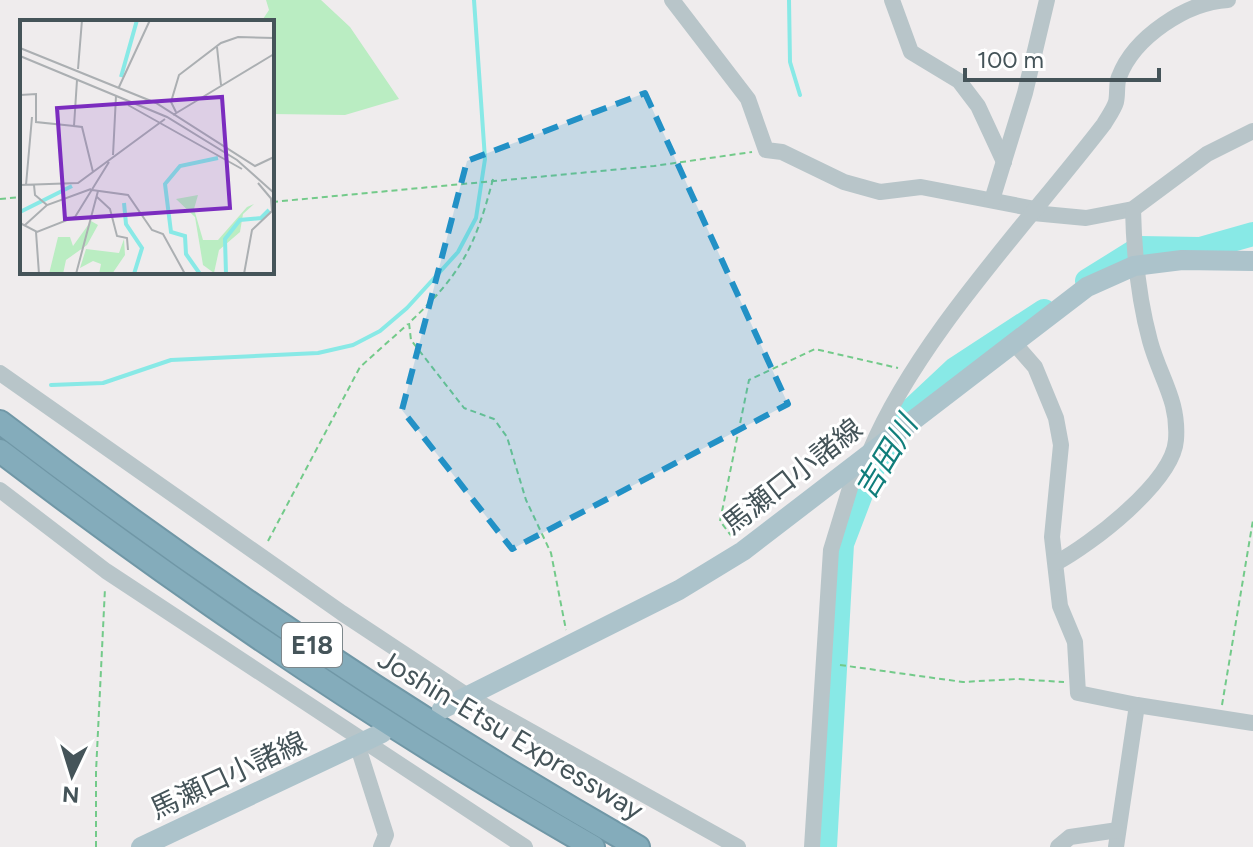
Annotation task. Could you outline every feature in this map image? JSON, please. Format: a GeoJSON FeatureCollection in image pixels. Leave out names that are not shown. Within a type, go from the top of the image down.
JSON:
{"type":"FeatureCollection","features":[{"type":"Feature","properties":{"kind":"highway","name":"Joshin-Etsu Expressway"},"geometry":{"type":"LineString","coordinates":[[0,422],[158,539],[341,665],[505,769],[638,847]]}},
{"type":"Feature","properties":{"kind":"highway","name":"Joshin-Etsu Expressway"},"geometry":{"type":"LineString","coordinates":[[0,451],[242,627],[412,738],[593,847]]}},
{"type":"Feature","properties":{"kind":"main road","name":"馬瀬口小諸線"},"geometry":{"type":"LineString","coordinates":[[442,709],[679,590],[743,551],[1087,287],[1134,266],[1182,260],[1253,261]]}},
{"type":"Feature","properties":{"kind":"main road","name":"馬瀬口小諸線"},"geometry":{"type":"LineString","coordinates":[[141,847],[368,740]]}},
{"type":"Feature","properties":{"kind":"street"},"geometry":{"type":"LineString","coordinates":[[672,0],[748,99],[766,150],[782,152],[844,182],[880,192],[921,187],[1034,211],[1086,218],[1133,209],[1207,154],[1253,131]]}},
{"type":"Feature","properties":{"kind":"street"},"geometry":{"type":"LineString","coordinates":[[892,0],[911,52],[959,81],[978,106],[1004,162]]}},
{"type":"Feature","properties":{"kind":"street"},"geometry":{"type":"LineString","coordinates":[[992,200],[1047,0]]}},
{"type":"Feature","properties":{"kind":"street"},"geometry":{"type":"LineString","coordinates":[[812,847],[831,550],[864,456],[914,371],[1034,211],[1104,124],[1116,103],[1119,76],[1140,47],[1177,13],[1210,1],[1228,0]]}},
{"type":"Feature","properties":{"kind":"street"},"geometry":{"type":"LineString","coordinates":[[1056,563],[1085,548],[1155,481],[1174,453],[1175,404],[1151,346],[1134,266],[1133,209]]}},
{"type":"Feature","properties":{"kind":"street"},"geometry":{"type":"LineString","coordinates":[[1014,343],[1035,367],[1056,418],[1061,445],[1052,537],[1060,606],[1075,642],[1078,693],[1253,723]]}},
{"type":"Feature","properties":{"kind":"street"},"geometry":{"type":"LineString","coordinates":[[0,373],[469,697],[738,847]]}},
{"type":"Feature","properties":{"kind":"street"},"geometry":{"type":"LineString","coordinates":[[0,490],[106,571],[368,740],[525,847]]}},
{"type":"Feature","properties":{"kind":"street"},"geometry":{"type":"LineString","coordinates":[[1058,847],[1070,837],[1117,839],[1137,705]]}},
{"type":"Feature","properties":{"kind":"street"},"geometry":{"type":"LineString","coordinates":[[368,740],[386,835],[381,847]]}},
{"type":"Feature","properties":{"kind":"path"},"geometry":{"type":"LineString","coordinates":[[274,202],[654,166],[766,150]]}},
{"type":"Feature","properties":{"kind":"path"},"geometry":{"type":"LineString","coordinates":[[260,555],[360,367],[446,288],[479,234],[493,179]]}},
{"type":"Feature","properties":{"kind":"path"},"geometry":{"type":"LineString","coordinates":[[0,199],[20,197]]}},
{"type":"Feature","properties":{"kind":"path"},"geometry":{"type":"LineString","coordinates":[[409,323],[411,340],[464,408],[494,419],[507,437],[526,500],[551,553],[570,646]]}},
{"type":"Feature","properties":{"kind":"path"},"geometry":{"type":"LineString","coordinates":[[743,551],[720,521],[749,380],[815,349],[914,371]]}},
{"type":"Feature","properties":{"kind":"path"},"geometry":{"type":"LineString","coordinates":[[1220,718],[1253,520]]}},
{"type":"Feature","properties":{"kind":"path"},"geometry":{"type":"LineString","coordinates":[[96,847],[96,772],[106,571]]}},
{"type":"Feature","properties":{"kind":"path"},"geometry":{"type":"LineString","coordinates":[[823,663],[963,682],[1017,679],[1077,683]]}},
{"type":"Feature","properties":{"kind":"highlighted area"},"geometry":{"type":"Polygon","coordinates":[[[645,93],[788,404],[512,549],[402,410],[467,161],[645,93]]]}},
{"type":"Feature","properties":{"kind":"green space"},"geometry":{"type":"Polygon","coordinates":[[[266,0],[321,0],[350,27],[399,99],[345,115],[274,114],[274,20],[262,20],[269,10],[266,0]]]}},
{"type":"Feature","properties":{"kind":"waterway"},"geometry":{"type":"LineString","coordinates":[[51,385],[103,383],[171,360],[318,353],[353,345],[380,331],[407,308],[458,252],[476,218],[485,159],[474,0]]}},
{"type":"Feature","properties":{"kind":"waterway"},"geometry":{"type":"LineString","coordinates":[[789,0],[790,62],[800,95]]}},
{"type":"Feature","properties":{"kind":"waterway","name":"吉田川"},"geometry":{"type":"LineString","coordinates":[[1087,281],[1140,248],[1200,249],[1253,234]]}},
{"type":"Feature","properties":{"kind":"waterway","name":"吉田川"},"geometry":{"type":"LineString","coordinates":[[825,847],[842,544],[868,476],[908,413],[955,369],[1044,311]]}}]}
